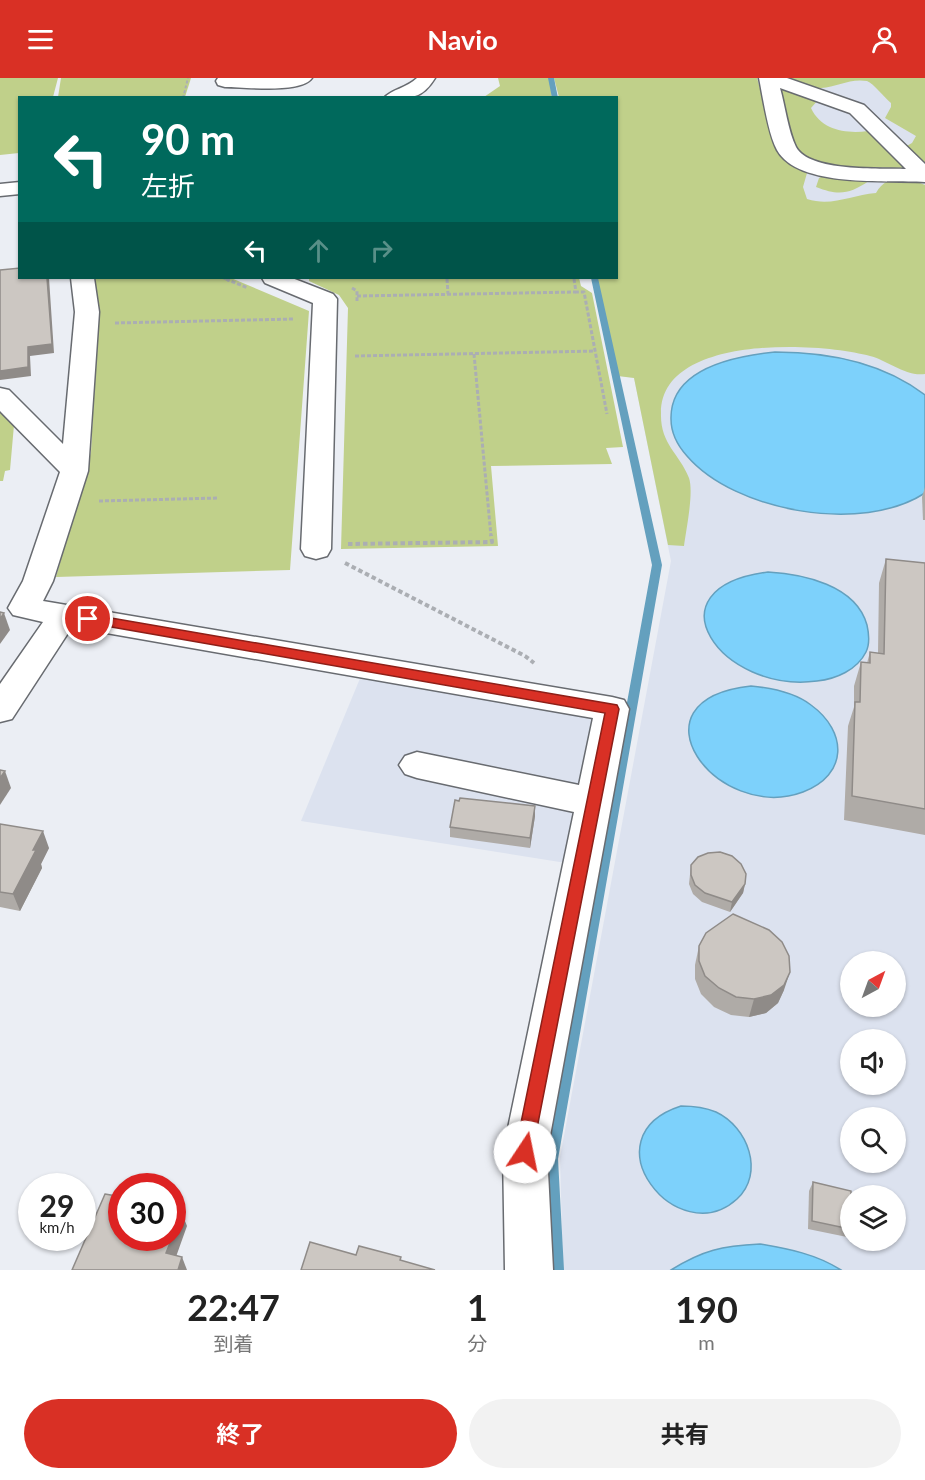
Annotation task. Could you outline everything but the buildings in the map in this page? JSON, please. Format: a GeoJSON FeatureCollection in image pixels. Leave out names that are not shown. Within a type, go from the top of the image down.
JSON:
{"type":"FeatureCollection","features":[{"type":"Feature","properties":{"kind":"street"},"geometry":{"type":"LineString","coordinates":[[223,88],[295,82],[303,78]]}},
{"type":"Feature","properties":{"kind":"street"},"geometry":{"type":"LineString","coordinates":[[398,96],[423,84],[426,78]]}},
{"type":"Feature","properties":{"kind":"street"},"geometry":{"type":"LineString","coordinates":[[769,78],[786,148],[793,157],[808,166],[831,170],[925,176]]}},
{"type":"Feature","properties":{"kind":"street"},"geometry":{"type":"LineString","coordinates":[[769,78],[857,109],[925,176]]}},
{"type":"Feature","properties":{"kind":"street"},"geometry":{"type":"LineString","coordinates":[[223,88],[256,96]]}},
{"type":"Feature","properties":{"kind":"street"},"geometry":{"type":"LineString","coordinates":[[0,190],[18,188]]}},
{"type":"Feature","properties":{"kind":"street"},"geometry":{"type":"LineString","coordinates":[[83,279],[87,312],[74,471],[38,581],[24,608],[612,709],[525,1152],[529,1270]]}},
{"type":"Feature","properties":{"kind":"street"},"geometry":{"type":"LineString","coordinates":[[275,279],[325,299],[316,549]]}},
{"type":"Feature","properties":{"kind":"street"},"geometry":{"type":"LineString","coordinates":[[0,396],[74,471]]}},
{"type":"Feature","properties":{"kind":"street"},"geometry":{"type":"LineString","coordinates":[[0,710],[64,615]]}},
{"type":"Feature","properties":{"kind":"street"},"geometry":{"type":"LineString","coordinates":[[417,765],[594,802]]}},
{"type":"Feature","properties":{"kind":"path"},"geometry":{"type":"LineString","coordinates":[[184,96],[188,78]]}},
{"type":"Feature","properties":{"kind":"path"},"geometry":{"type":"LineString","coordinates":[[447,279],[448,294]]}},
{"type":"Feature","properties":{"kind":"path"},"geometry":{"type":"LineString","coordinates":[[574,279],[576,292]]}},
{"type":"Feature","properties":{"kind":"path"},"geometry":{"type":"LineString","coordinates":[[357,296],[584,292],[608,414]]}},
{"type":"Feature","properties":{"kind":"path"},"geometry":{"type":"LineString","coordinates":[[106,323],[324,318]]}},
{"type":"Feature","properties":{"kind":"path"},"geometry":{"type":"LineString","coordinates":[[355,356],[595,351]]}},
{"type":"Feature","properties":{"kind":"path"},"geometry":{"type":"LineString","coordinates":[[347,544],[492,542],[474,354]]}},
{"type":"Feature","properties":{"kind":"path"},"geometry":{"type":"LineString","coordinates":[[96,501],[218,498]]}},
{"type":"Feature","properties":{"kind":"path"},"geometry":{"type":"LineString","coordinates":[[316,549],[525,656],[554,681],[559,699]]}},
{"type":"Feature","properties":{"kind":"shaded area"},"geometry":{"type":"Polygon","coordinates":[[[554,78],[925,78],[925,1270],[563,1270],[560,1157],[671,561],[634,378],[618,376],[597,279],[618,279],[618,96],[559,96],[554,78]]]}},
{"type":"Feature","properties":{"kind":"shaded area"},"geometry":{"type":"Polygon","coordinates":[[[361,676],[586,712],[596,721],[566,863],[301,821],[361,676]]]}},
{"type":"Feature","properties":{"kind":"green space"},"geometry":{"type":"Polygon","coordinates":[[[0,78],[58,78],[53,96],[18,96],[18,153],[0,155],[0,78]]]}},
{"type":"Feature","properties":{"kind":"green space"},"geometry":{"type":"Polygon","coordinates":[[[61,78],[191,78],[185,96],[58,96],[61,78]]]}},
{"type":"Feature","properties":{"kind":"green space"},"geometry":{"type":"Polygon","coordinates":[[[498,78],[549,78],[552,96],[485,96],[500,86],[498,78]]]}},
{"type":"Feature","properties":{"kind":"green space"},"geometry":{"type":"Polygon","coordinates":[[[554,78],[757,78],[777,151],[785,160],[807,173],[803,187],[807,199],[825,202],[876,193],[886,182],[898,178],[925,185],[925,374],[904,371],[876,358],[846,351],[781,347],[746,350],[714,357],[686,369],[668,387],[661,413],[667,441],[689,478],[690,502],[684,546],[668,545],[634,378],[618,376],[597,279],[618,279],[618,96],[559,96],[554,78]]]}},
{"type":"Feature","properties":{"kind":"green space"},"geometry":{"type":"Polygon","coordinates":[[[779,78],[925,78],[925,170],[903,148],[912,143],[916,136],[885,118],[891,103],[867,81],[816,88],[779,78]]]}},
{"type":"Feature","properties":{"kind":"green space"},"geometry":{"type":"Polygon","coordinates":[[[776,85],[818,100],[811,108],[815,115],[828,126],[851,132],[868,131],[908,168],[837,167],[817,163],[793,150],[776,85]]]}},
{"type":"Feature","properties":{"kind":"green space"},"geometry":{"type":"Polygon","coordinates":[[[825,175],[869,181],[850,191],[831,192],[816,187],[819,178],[825,175]]]}},
{"type":"Feature","properties":{"kind":"green space"},"geometry":{"type":"Polygon","coordinates":[[[95,279],[233,279],[309,311],[290,570],[56,577],[91,452],[98,310],[95,279]]]}},
{"type":"Feature","properties":{"kind":"green space"},"geometry":{"type":"Polygon","coordinates":[[[309,279],[579,279],[581,286],[592,293],[623,447],[606,448],[612,464],[491,466],[498,546],[341,549],[348,308],[339,295],[309,279]]]}},
{"type":"Feature","properties":{"kind":"green space"},"geometry":{"type":"Polygon","coordinates":[[[0,409],[14,425],[10,470],[5,471],[3,481],[0,481],[0,409]]]}},
{"type":"Feature","properties":{"kind":"water"},"geometry":{"type":"Polygon","coordinates":[[[775,352],[815,354],[854,361],[891,374],[925,395],[925,493],[899,505],[868,512],[835,514],[801,511],[767,503],[736,491],[708,475],[687,456],[676,439],[671,424],[674,402],[681,388],[693,376],[708,368],[742,357],[775,352]]]}},
{"type":"Feature","properties":{"kind":"water"},"geometry":{"type":"Polygon","coordinates":[[[768,572],[812,579],[840,591],[852,600],[861,611],[867,625],[869,642],[862,658],[852,669],[824,680],[783,681],[752,672],[727,656],[711,637],[704,617],[710,598],[731,582],[768,572]]]}},
{"type":"Feature","properties":{"kind":"water"},"geometry":{"type":"Polygon","coordinates":[[[751,686],[775,689],[797,697],[811,705],[832,728],[837,740],[838,752],[835,764],[818,784],[803,792],[771,797],[741,791],[715,776],[697,756],[689,734],[693,713],[713,696],[751,686]]]}},
{"type":"Feature","properties":{"kind":"water"},"geometry":{"type":"Polygon","coordinates":[[[681,1106],[707,1109],[727,1119],[737,1128],[749,1151],[750,1177],[745,1188],[737,1199],[714,1212],[690,1212],[668,1201],[651,1184],[641,1163],[641,1141],[653,1121],[681,1106]]]}},
{"type":"Feature","properties":{"kind":"water"},"geometry":{"type":"Polygon","coordinates":[[[760,1244],[812,1256],[841,1270],[671,1270],[713,1250],[760,1244]]]}},
{"type":"Feature","properties":{"kind":"waterway"},"geometry":{"type":"LineString","coordinates":[[551,78],[555,96]]}},
{"type":"Feature","properties":{"kind":"waterway"},"geometry":{"type":"LineString","coordinates":[[556,1270],[551,1159],[657,565],[594,279]]}},
{"type":"Feature","properties":{"kind":"route"},"geometry":{"type":"LineString","coordinates":[[88,619],[612,709],[525,1152]]}}]}
